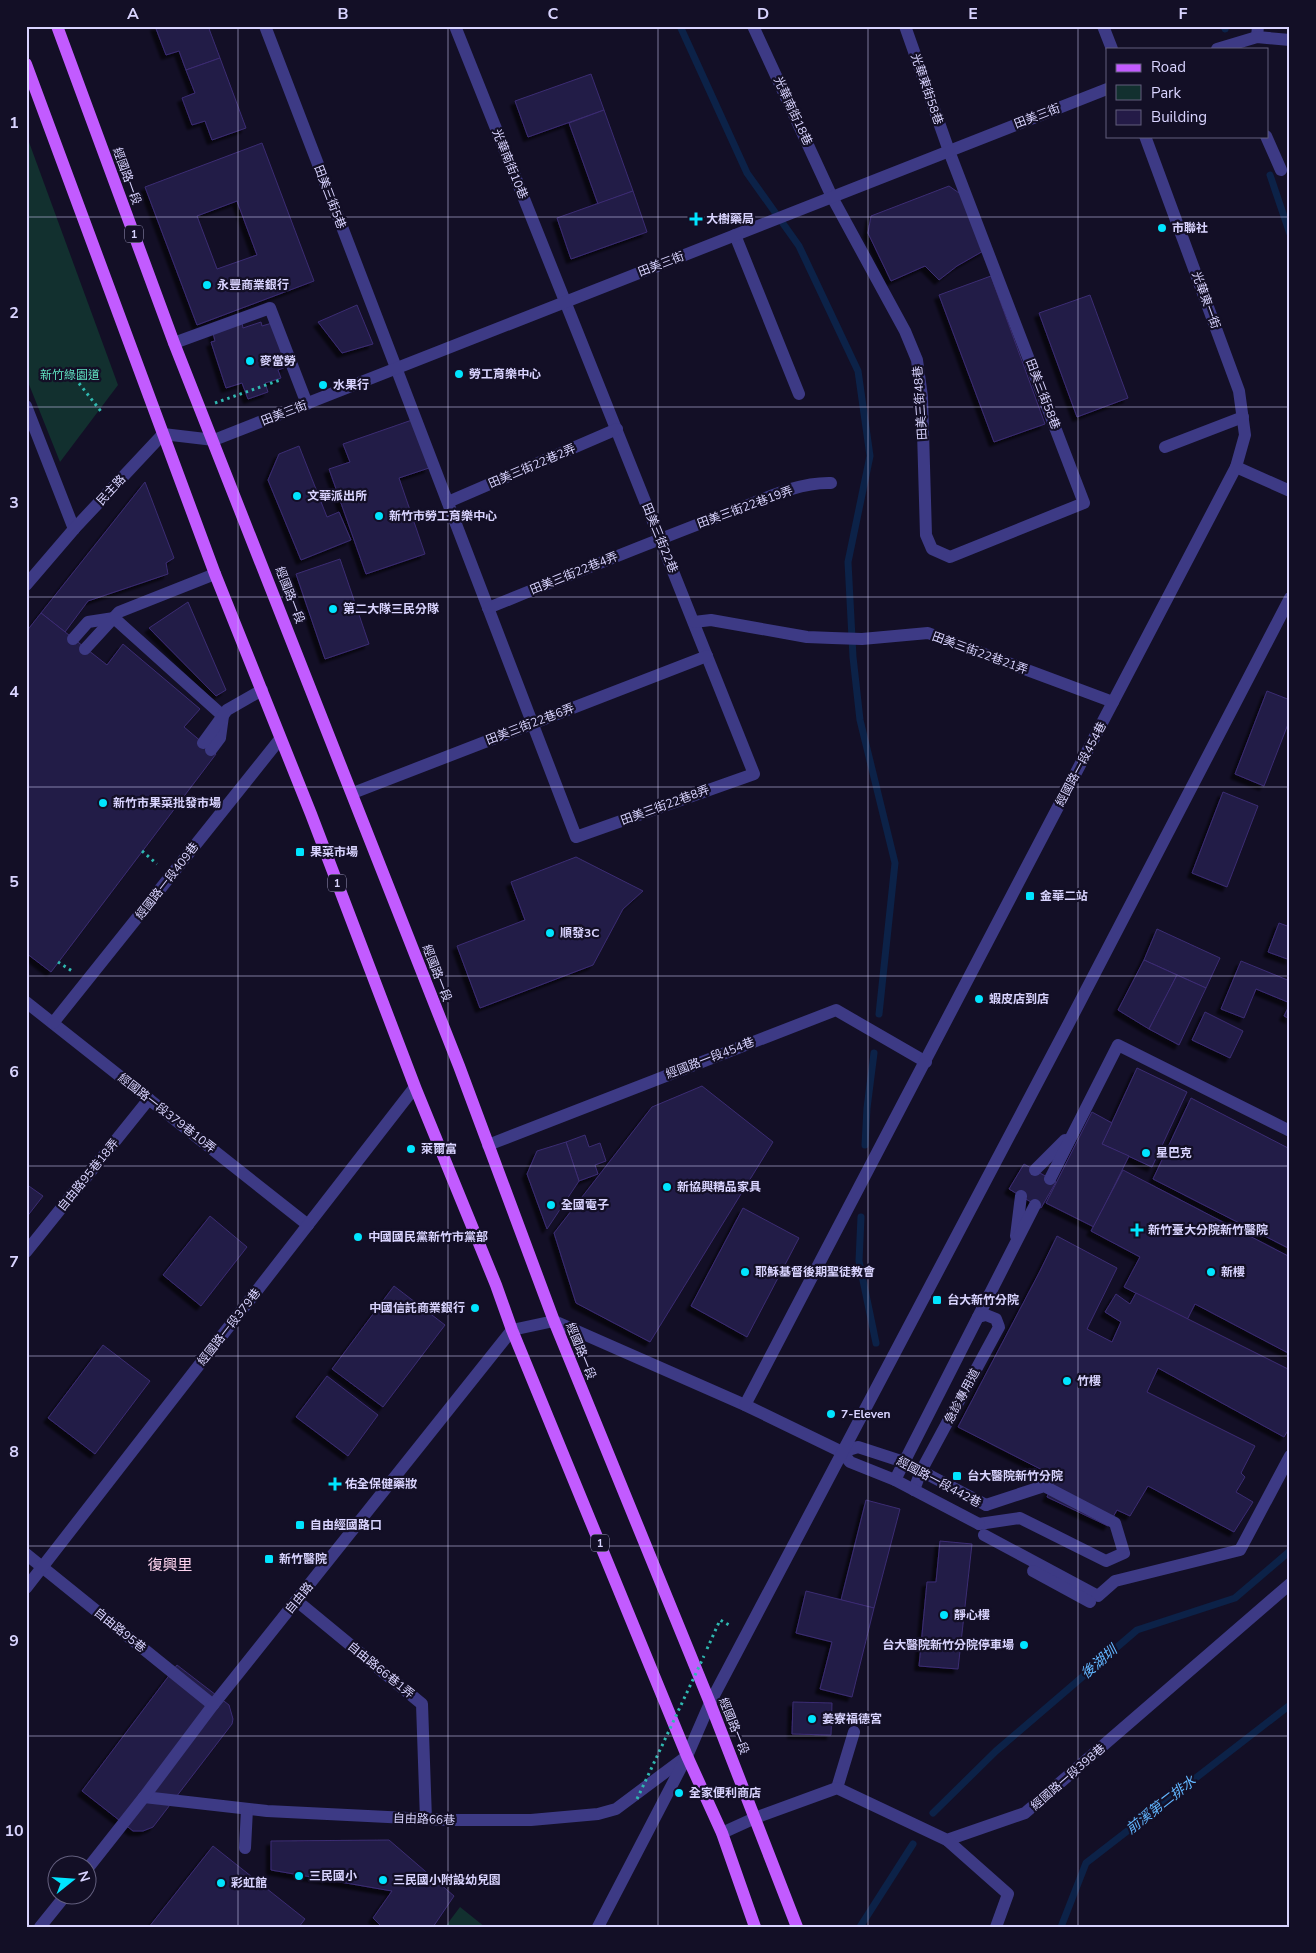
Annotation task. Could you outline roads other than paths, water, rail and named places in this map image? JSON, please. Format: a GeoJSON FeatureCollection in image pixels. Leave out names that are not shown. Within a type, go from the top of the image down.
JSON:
{"type":"FeatureCollection","features":[{"type":"Feature","properties":{"kind":"main road","name":"經國路一段"},"geometry":{"type":"LineString","coordinates":[[58,26],[174,343],[353,793],[488,1144],[554,1322],[710,1703],[796,1927]]}},
{"type":"Feature","properties":{"kind":"main road","name":"1"},"geometry":{"type":"LineString","coordinates":[[26,64],[29,82],[215,574],[311,814],[415,1087],[496,1285],[512,1330],[687,1756],[722,1833],[755,1927]]}},
{"type":"Feature","properties":{"kind":"street","name":"田美三街5巷"},"geometry":{"type":"LineString","coordinates":[[265,26],[576,837]]}},
{"type":"Feature","properties":{"kind":"street","name":"光華南街10巷"},"geometry":{"type":"LineString","coordinates":[[454,26],[566,302]]}},
{"type":"Feature","properties":{"kind":"street","name":"光華南街18巷"},"geometry":{"type":"LineString","coordinates":[[753,26],[832,197]]}},
{"type":"Feature","properties":{"kind":"street","name":"光華東街58巷"},"geometry":{"type":"LineString","coordinates":[[905,26],[949,151]]}},
{"type":"Feature","properties":{"kind":"street"},"geometry":{"type":"LineString","coordinates":[[1103,26],[1112,48]]}},
{"type":"Feature","properties":{"kind":"street"},"geometry":{"type":"LineString","coordinates":[[1224,48],[1257,32],[1290,40]]}},
{"type":"Feature","properties":{"kind":"street","name":"田美三街"},"geometry":{"type":"LineString","coordinates":[[214,440],[1106,89]]}},
{"type":"Feature","properties":{"kind":"street","name":"光華東一街"},"geometry":{"type":"LineString","coordinates":[[1146,138],[1240,391],[1245,435],[1236,467]]}},
{"type":"Feature","properties":{"kind":"street"},"geometry":{"type":"LineString","coordinates":[[1267,138],[1281,170]]}},
{"type":"Feature","properties":{"kind":"street","name":"田美三街58巷"},"geometry":{"type":"LineString","coordinates":[[949,151],[1084,503],[950,557]]}},
{"type":"Feature","properties":{"kind":"street","name":"田美三街48巷"},"geometry":{"type":"LineString","coordinates":[[832,197],[905,331],[917,360],[922,397],[926,535],[932,549],[950,557]]}},
{"type":"Feature","properties":{"kind":"street"},"geometry":{"type":"LineString","coordinates":[[735,235],[799,394]]}},
{"type":"Feature","properties":{"kind":"street","name":"田美三街22巷"},"geometry":{"type":"LineString","coordinates":[[566,302],[754,774]]}},
{"type":"Feature","properties":{"kind":"street"},"geometry":{"type":"LineString","coordinates":[[174,343],[270,308],[307,404]]}},
{"type":"Feature","properties":{"kind":"street"},"geometry":{"type":"LineString","coordinates":[[26,406],[74,529]]}},
{"type":"Feature","properties":{"kind":"street"},"geometry":{"type":"LineString","coordinates":[[1165,446],[1243,417]]}},
{"type":"Feature","properties":{"kind":"street","name":"田美三街22巷2弄"},"geometry":{"type":"LineString","coordinates":[[448,502],[617,429]]}},
{"type":"Feature","properties":{"kind":"street"},"geometry":{"type":"LineString","coordinates":[[163,434],[214,440]]}},
{"type":"Feature","properties":{"kind":"street","name":"民主路"},"geometry":{"type":"LineString","coordinates":[[26,585],[74,529],[163,434]]}},
{"type":"Feature","properties":{"kind":"street"},"geometry":{"type":"LineString","coordinates":[[1236,467],[1290,491]]}},
{"type":"Feature","properties":{"kind":"street","name":"經國路一段454巷"},"geometry":{"type":"LineString","coordinates":[[745,1405],[1236,467]]}},
{"type":"Feature","properties":{"kind":"street","name":"田美三街22巷19弄"},"geometry":{"type":"LineString","coordinates":[[660,538],[791,490],[817,483],[831,483]]}},
{"type":"Feature","properties":{"kind":"street","name":"田美三街22巷4弄"},"geometry":{"type":"LineString","coordinates":[[488,608],[660,538]]}},
{"type":"Feature","properties":{"kind":"street"},"geometry":{"type":"LineString","coordinates":[[86,648],[119,612],[215,574]]}},
{"type":"Feature","properties":{"kind":"street"},"geometry":{"type":"LineString","coordinates":[[598,1927],[687,1756],[710,1703],[1070,1021],[1290,598]]}},
{"type":"Feature","properties":{"kind":"street"},"geometry":{"type":"LineString","coordinates":[[73,639],[88,622],[114,618]]}},
{"type":"Feature","properties":{"kind":"street"},"geometry":{"type":"LineString","coordinates":[[114,618],[223,716]]}},
{"type":"Feature","properties":{"kind":"street","name":"田美三街22巷21弄"},"geometry":{"type":"LineString","coordinates":[[694,622],[711,620],[807,637],[862,639],[928,633],[1114,702]]}},
{"type":"Feature","properties":{"kind":"street","name":"田美三街22巷6弄"},"geometry":{"type":"LineString","coordinates":[[353,793],[707,656]]}},
{"type":"Feature","properties":{"kind":"street"},"geometry":{"type":"LineString","coordinates":[[207,746],[227,710],[262,690]]}},
{"type":"Feature","properties":{"kind":"street","name":"經國路一段409巷"},"geometry":{"type":"LineString","coordinates":[[53,1023],[280,739]]}},
{"type":"Feature","properties":{"kind":"street","name":"田美三街22巷8弄"},"geometry":{"type":"LineString","coordinates":[[576,837],[754,774]]}},
{"type":"Feature","properties":{"kind":"street","name":"經國路一段379巷10弄"},"geometry":{"type":"LineString","coordinates":[[26,1002],[308,1224]]}},
{"type":"Feature","properties":{"kind":"street","name":"經國路一段454巷"},"geometry":{"type":"LineString","coordinates":[[488,1144],[836,1010],[926,1062]]}},
{"type":"Feature","properties":{"kind":"street"},"geometry":{"type":"LineString","coordinates":[[1050,1179],[1118,1045],[1290,1132]]}},
{"type":"Feature","properties":{"kind":"street","name":"經國路一段379巷"},"geometry":{"type":"LineString","coordinates":[[26,1588],[415,1087]]}},
{"type":"Feature","properties":{"kind":"street","name":"自由路95巷18弄"},"geometry":{"type":"LineString","coordinates":[[26,1252],[149,1099]]}},
{"type":"Feature","properties":{"kind":"street"},"geometry":{"type":"LineString","coordinates":[[1035,1170],[1072,1134]]}},
{"type":"Feature","properties":{"kind":"street"},"geometry":{"type":"LineString","coordinates":[[1014,1246],[1021,1196]]}},
{"type":"Feature","properties":{"kind":"street"},"geometry":{"type":"LineString","coordinates":[[895,1480],[1035,1205]]}},
{"type":"Feature","properties":{"kind":"street","name":"急診專用道"},"geometry":{"type":"LineString","coordinates":[[914,1490],[922,1471],[999,1327],[996,1319],[986,1315],[978,1317]]}},
{"type":"Feature","properties":{"kind":"street"},"geometry":{"type":"LineString","coordinates":[[512,1330],[554,1322]]}},
{"type":"Feature","properties":{"kind":"street","name":"經國路一段442巷"},"geometry":{"type":"LineString","coordinates":[[554,1322],[745,1405],[842,1452],[850,1462],[895,1480],[981,1529],[986,1505],[904,1462],[858,1447],[842,1452]]}},
{"type":"Feature","properties":{"kind":"street","name":"自由路"},"geometry":{"type":"LineString","coordinates":[[97,1856],[213,1706],[512,1330]]}},
{"type":"Feature","properties":{"kind":"street"},"geometry":{"type":"LineString","coordinates":[[981,1529],[1098,1596],[1115,1581],[1240,1550],[1290,1456]]}},
{"type":"Feature","properties":{"kind":"street"},"geometry":{"type":"LineString","coordinates":[[981,1529],[1020,1518],[1106,1560],[1124,1553],[1115,1523],[1044,1486],[986,1505]]}},
{"type":"Feature","properties":{"kind":"street"},"geometry":{"type":"LineString","coordinates":[[981,1529],[990,1547],[1090,1602]]}},
{"type":"Feature","properties":{"kind":"street","name":"自由路95巷"},"geometry":{"type":"LineString","coordinates":[[26,1554],[213,1706]]}},
{"type":"Feature","properties":{"kind":"street","name":"經國路一段398巷"},"geometry":{"type":"LineString","coordinates":[[948,1840],[1025,1813],[1290,1584]]}},
{"type":"Feature","properties":{"kind":"street","name":"自由路66巷1弄"},"geometry":{"type":"LineString","coordinates":[[296,1601],[422,1704],[426,1820]]}},
{"type":"Feature","properties":{"kind":"street"},"geometry":{"type":"LineString","coordinates":[[837,1788],[854,1732]]}},
{"type":"Feature","properties":{"kind":"street","name":"自由路66巷"},"geometry":{"type":"LineString","coordinates":[[144,1797],[247,1809],[426,1820],[531,1820],[598,1814],[616,1809],[687,1756]]}},
{"type":"Feature","properties":{"kind":"street"},"geometry":{"type":"LineString","coordinates":[[722,1833],[755,1818],[837,1788],[948,1840],[1008,1894],[996,1927]]}},
{"type":"Feature","properties":{"kind":"street"},"geometry":{"type":"LineString","coordinates":[[245,1848],[247,1809]]}},
{"type":"Feature","properties":{"kind":"street"},"geometry":{"type":"LineString","coordinates":[[40,1927],[57,1906]]}},
{"type":"Feature","properties":{"kind":"waterway"},"geometry":{"type":"LineString","coordinates":[[680,26],[747,173],[799,246],[858,371],[870,456],[848,562],[853,657],[860,720],[895,863],[879,1014]]}},
{"type":"Feature","properties":{"kind":"waterway","name":"後湖圳"},"geometry":{"type":"LineString","coordinates":[[1270,175],[1290,234]]}},
{"type":"Feature","properties":{"kind":"waterway"},"geometry":{"type":"LineString","coordinates":[[865,1145],[867,1108],[874,1053]]}},
{"type":"Feature","properties":{"kind":"waterway"},"geometry":{"type":"LineString","coordinates":[[861,1217],[859,1261],[876,1343]]}},
{"type":"Feature","properties":{"kind":"waterway","name":"後湖圳"},"geometry":{"type":"LineString","coordinates":[[933,1813],[996,1751],[1137,1630],[1235,1598],[1290,1551]]}},
{"type":"Feature","properties":{"kind":"waterway","name":"前溪第二排水"},"geometry":{"type":"LineString","coordinates":[[1061,1927],[1086,1863],[1290,1705]]}},
{"type":"Feature","properties":{"kind":"waterway","name":"後湖圳"},"geometry":{"type":"LineString","coordinates":[[860,1927],[913,1844]]}},
{"type":"Feature","properties":{"kind":"place","name":"大樹藥局"},"geometry":{"type":"Point","coordinates":[696,219]}},
{"type":"Feature","properties":{"kind":"place","name":"市聯社"},"geometry":{"type":"Point","coordinates":[1162,228]}},
{"type":"Feature","properties":{"kind":"place","name":"永豐商業銀行"},"geometry":{"type":"Point","coordinates":[207,285]}},
{"type":"Feature","properties":{"kind":"place","name":"麥當勞"},"geometry":{"type":"Point","coordinates":[250,361]}},
{"type":"Feature","properties":{"kind":"place","name":"勞工育樂中心"},"geometry":{"type":"Point","coordinates":[459,374]}},
{"type":"Feature","properties":{"kind":"place","name":"水果行"},"geometry":{"type":"Point","coordinates":[323,385]}},
{"type":"Feature","properties":{"kind":"place","name":"文華派出所"},"geometry":{"type":"Point","coordinates":[297,496]}},
{"type":"Feature","properties":{"kind":"place","name":"新竹市勞工育樂中心"},"geometry":{"type":"Point","coordinates":[379,516]}},
{"type":"Feature","properties":{"kind":"place","name":"第二大隊三民分隊"},"geometry":{"type":"Point","coordinates":[333,609]}},
{"type":"Feature","properties":{"kind":"place","name":"新竹市果菜批發市場"},"geometry":{"type":"Point","coordinates":[103,803]}},
{"type":"Feature","properties":{"kind":"place","name":"果菜市場"},"geometry":{"type":"Point","coordinates":[300,852]}},
{"type":"Feature","properties":{"kind":"place","name":"金華二站"},"geometry":{"type":"Point","coordinates":[1030,896]}},
{"type":"Feature","properties":{"kind":"place","name":"順發3C"},"geometry":{"type":"Point","coordinates":[550,933]}},
{"type":"Feature","properties":{"kind":"place","name":"蝦皮店到店"},"geometry":{"type":"Point","coordinates":[979,999]}},
{"type":"Feature","properties":{"kind":"place","name":"萊爾富"},"geometry":{"type":"Point","coordinates":[411,1149]}},
{"type":"Feature","properties":{"kind":"place","name":"星巴克"},"geometry":{"type":"Point","coordinates":[1146,1153]}},
{"type":"Feature","properties":{"kind":"place","name":"新協興精品家具"},"geometry":{"type":"Point","coordinates":[667,1187]}},
{"type":"Feature","properties":{"kind":"place","name":"全國電子"},"geometry":{"type":"Point","coordinates":[551,1205]}},
{"type":"Feature","properties":{"kind":"place","name":"新竹臺大分院新竹醫院"},"geometry":{"type":"Point","coordinates":[1137,1230]}},
{"type":"Feature","properties":{"kind":"place","name":"中國國民黨新竹市黨部"},"geometry":{"type":"Point","coordinates":[358,1237]}},
{"type":"Feature","properties":{"kind":"place","name":"耶穌基督後期聖徒教會"},"geometry":{"type":"Point","coordinates":[745,1272]}},
{"type":"Feature","properties":{"kind":"place","name":"新樓"},"geometry":{"type":"Point","coordinates":[1211,1272]}},
{"type":"Feature","properties":{"kind":"place","name":"台大新竹分院"},"geometry":{"type":"Point","coordinates":[937,1300]}},
{"type":"Feature","properties":{"kind":"place","name":"中國信託商業銀行"},"geometry":{"type":"Point","coordinates":[475,1308]}},
{"type":"Feature","properties":{"kind":"place","name":"竹樓"},"geometry":{"type":"Point","coordinates":[1067,1381]}},
{"type":"Feature","properties":{"kind":"place","name":"7-Eleven"},"geometry":{"type":"Point","coordinates":[831,1414]}},
{"type":"Feature","properties":{"kind":"place","name":"台大醫院新竹分院"},"geometry":{"type":"Point","coordinates":[957,1476]}},
{"type":"Feature","properties":{"kind":"place","name":"佑全保健藥妝"},"geometry":{"type":"Point","coordinates":[335,1484]}},
{"type":"Feature","properties":{"kind":"place","name":"自由經國路口"},"geometry":{"type":"Point","coordinates":[300,1525]}},
{"type":"Feature","properties":{"kind":"place","name":"新竹醫院"},"geometry":{"type":"Point","coordinates":[269,1559]}},
{"type":"Feature","properties":{"kind":"place","name":"靜心樓"},"geometry":{"type":"Point","coordinates":[944,1615]}},
{"type":"Feature","properties":{"kind":"place","name":"台大醫院新竹分院停車場"},"geometry":{"type":"Point","coordinates":[1024,1645]}},
{"type":"Feature","properties":{"kind":"place","name":"姜寮福德宮"},"geometry":{"type":"Point","coordinates":[812,1719]}},
{"type":"Feature","properties":{"kind":"place","name":"全家便利商店"},"geometry":{"type":"Point","coordinates":[679,1793]}},
{"type":"Feature","properties":{"kind":"place","name":"三民國小"},"geometry":{"type":"Point","coordinates":[299,1876]}},
{"type":"Feature","properties":{"kind":"place","name":"三民國小附設幼兒園"},"geometry":{"type":"Point","coordinates":[383,1880]}},
{"type":"Feature","properties":{"kind":"place","name":"彩虹館"},"geometry":{"type":"Point","coordinates":[221,1883]}},
{"type":"Feature","properties":{"kind":"district","name":"復興里"},"geometry":{"type":"Point","coordinates":[170,1565]}},
{"type":"Feature","properties":{"kind":"park label","name":"新竹綠園道"},"geometry":{"type":"Point","coordinates":[70,375]}}]}
